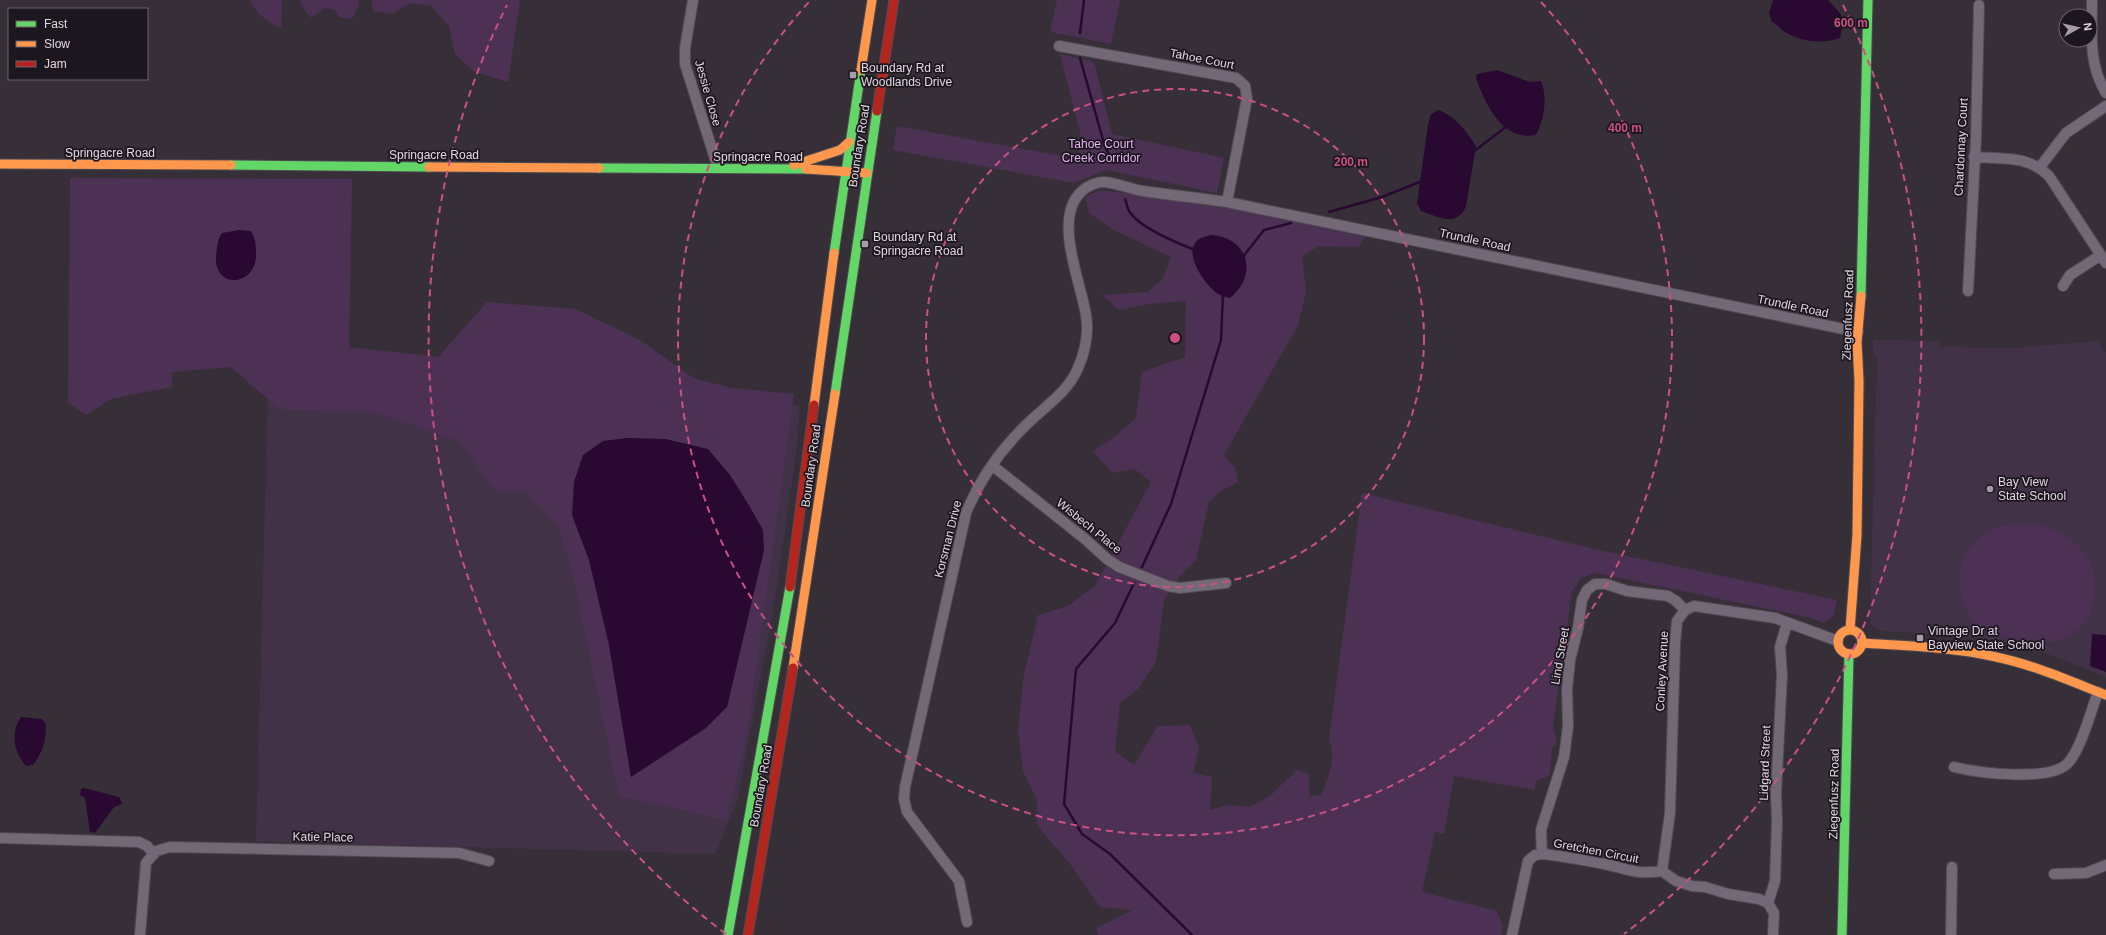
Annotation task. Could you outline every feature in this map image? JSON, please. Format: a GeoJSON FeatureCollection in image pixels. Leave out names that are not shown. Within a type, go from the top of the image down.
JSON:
{"type":"FeatureCollection","features":[{"type":"Feature","properties":{"kind":"main road","name":"Boundary Road"},"geometry":{"type":"LineString","coordinates":[[728,935],[787,609],[849,142],[872,0]]}},
{"type":"Feature","properties":{"kind":"main road","name":"Boundary Road"},"geometry":{"type":"LineString","coordinates":[[748,935],[797,644],[894,0]]}},
{"type":"Feature","properties":{"kind":"main road","name":"Ziegenfusz Road"},"geometry":{"type":"LineString","coordinates":[[1850,630],[1857,535],[1859,381],[1858,332],[1868,0]]}},
{"type":"Feature","properties":{"kind":"main road"},"geometry":{"type":"LineString","coordinates":[[778,169],[840,150],[849,142]]}},
{"type":"Feature","properties":{"kind":"main road","name":"Springacre Road"},"geometry":{"type":"LineString","coordinates":[[0,164],[817,169],[867,173]]}},
{"type":"Feature","properties":{"kind":"main road"},"geometry":{"type":"LineString","coordinates":[[1850,630],[1859,633],[1862,643],[1858,652],[1849,654],[1842,650],[1838,641],[1841,634],[1850,630]]}},
{"type":"Feature","properties":{"kind":"main road"},"geometry":{"type":"LineString","coordinates":[[1862,643],[1947,649],[1996,657],[2035,668],[2102,694]]}},
{"type":"Feature","properties":{"kind":"main road","name":"Ziegenfusz Road"},"geometry":{"type":"LineString","coordinates":[[1842,935],[1849,654]]}},
{"type":"Feature","properties":{"kind":"street","name":"Jessie Close"},"geometry":{"type":"LineString","coordinates":[[693,0],[685,48],[685,64],[718,168]]}},
{"type":"Feature","properties":{"kind":"street"},"geometry":{"type":"LineString","coordinates":[[2092,0],[2092,46],[2094,66],[2106,93]]}},
{"type":"Feature","properties":{"kind":"street","name":"Chardonnay Court"},"geometry":{"type":"LineString","coordinates":[[1968,291],[1979,5]]}},
{"type":"Feature","properties":{"kind":"street","name":"Tahoe Court"},"geometry":{"type":"LineString","coordinates":[[1059,46],[1236,78],[1245,86],[1247,98],[1227,202]]}},
{"type":"Feature","properties":{"kind":"street"},"geometry":{"type":"LineString","coordinates":[[2040,167],[2066,133],[2106,106]]}},
{"type":"Feature","properties":{"kind":"street"},"geometry":{"type":"LineString","coordinates":[[1974,158],[2017,159],[2040,167],[2049,176],[2103,259],[2070,275],[2063,286]]}},
{"type":"Feature","properties":{"kind":"street","name":"Trundle Road"},"geometry":{"type":"LineString","coordinates":[[1087,187],[1103,182],[1141,190],[1227,202],[1858,332]]}},
{"type":"Feature","properties":{"kind":"street","name":"Korsman Drive"},"geometry":{"type":"LineString","coordinates":[[967,922],[959,881],[914,824],[907,812],[904,799],[905,787],[966,513],[977,487],[1023,428],[1064,390],[1078,370],[1087,341],[1086,316],[1068,239],[1069,218],[1076,196],[1087,187]]}},
{"type":"Feature","properties":{"kind":"street","name":"Wisbech Place"},"geometry":{"type":"LineString","coordinates":[[993,466],[1085,538],[1107,559],[1119,567],[1168,586],[1180,588],[1226,583]]}},
{"type":"Feature","properties":{"kind":"street","name":"Lind Street"},"geometry":{"type":"LineString","coordinates":[[1542,854],[1541,830],[1564,757],[1568,726],[1567,689],[1570,660],[1578,628],[1582,600],[1587,590],[1595,584],[1606,584],[1627,591],[1668,596],[1676,601],[1685,610]]}},
{"type":"Feature","properties":{"kind":"street"},"geometry":{"type":"LineString","coordinates":[[1685,610],[1694,606],[1701,606],[1728,612],[1756,614],[1775,618],[1838,641]]}},
{"type":"Feature","properties":{"kind":"street","name":"Conley Avenue"},"geometry":{"type":"LineString","coordinates":[[1662,870],[1670,813],[1674,643],[1678,621],[1685,610]]}},
{"type":"Feature","properties":{"kind":"street","name":"Lidgard Street"},"geometry":{"type":"LineString","coordinates":[[1768,903],[1775,881],[1777,822],[1776,794],[1782,675],[1780,647],[1787,623]]}},
{"type":"Feature","properties":{"kind":"street"},"geometry":{"type":"LineString","coordinates":[[1954,767],[1972,772],[2041,774],[2056,771],[2068,764],[2102,694]]}},
{"type":"Feature","properties":{"kind":"street"},"geometry":{"type":"LineString","coordinates":[[0,838],[139,842],[147,846],[155,852],[146,862],[140,935]]}},
{"type":"Feature","properties":{"kind":"street","name":"Katie Place"},"geometry":{"type":"LineString","coordinates":[[155,852],[170,847],[459,853],[489,861]]}},
{"type":"Feature","properties":{"kind":"street","name":"Gretchen Circuit"},"geometry":{"type":"LineString","coordinates":[[1512,935],[1528,861],[1535,855],[1542,854],[1604,864],[1632,872],[1644,873],[1662,870]]}},
{"type":"Feature","properties":{"kind":"street"},"geometry":{"type":"LineString","coordinates":[[2054,874],[2086,872],[2106,865]]}},
{"type":"Feature","properties":{"kind":"street"},"geometry":{"type":"LineString","coordinates":[[1951,935],[1952,867]]}},
{"type":"Feature","properties":{"kind":"street"},"geometry":{"type":"LineString","coordinates":[[1662,870],[1676,881],[1692,886],[1705,887],[1728,894],[1759,899],[1768,903],[1774,913],[1773,935]]}},
{"type":"Feature","properties":{"kind":"shaded area"},"geometry":{"type":"Polygon","coordinates":[[[1773,0],[1828,0],[1842,16],[1840,38],[1827,41],[1813,41],[1799,38],[1787,33],[1772,22],[1769,13],[1773,0]]]}},
{"type":"Feature","properties":{"kind":"shaded area"},"geometry":{"type":"Polygon","coordinates":[[[1497,70],[1530,82],[1541,81],[1545,101],[1543,115],[1536,135],[1524,136],[1514,133],[1504,127],[1490,109],[1476,78],[1477,74],[1497,70]]]}},
{"type":"Feature","properties":{"kind":"shaded area"},"geometry":{"type":"Polygon","coordinates":[[[1439,110],[1451,116],[1476,146],[1466,206],[1458,217],[1453,219],[1441,218],[1421,211],[1417,203],[1428,125],[1431,114],[1439,110]]]}},
{"type":"Feature","properties":{"kind":"shaded area"},"geometry":{"type":"Polygon","coordinates":[[[239,230],[251,231],[256,246],[255,264],[244,278],[236,280],[228,279],[222,275],[217,268],[216,257],[219,239],[222,233],[239,230]]]}},
{"type":"Feature","properties":{"kind":"shaded area"},"geometry":{"type":"Polygon","coordinates":[[[1211,235],[1224,237],[1234,242],[1241,250],[1245,259],[1246,268],[1244,279],[1239,289],[1230,298],[1219,295],[1213,290],[1202,276],[1194,260],[1194,245],[1199,239],[1211,235]]]}},
{"type":"Feature","properties":{"kind":"shaded area","name":"Bay View State School"},"geometry":{"type":"Polygon","coordinates":[[[1873,340],[1938,341],[1941,347],[2015,348],[2097,341],[2106,353],[2106,677],[2048,654],[2010,644],[1968,636],[1881,631],[1876,629],[1871,624],[1877,359],[1873,354],[1873,340]]]}},
{"type":"Feature","properties":{"kind":"shaded area"},"geometry":{"type":"Polygon","coordinates":[[[268,391],[800,405],[796,455],[774,605],[738,799],[715,854],[256,841],[268,391]]]}},
{"type":"Feature","properties":{"kind":"shaded area"},"geometry":{"type":"Polygon","coordinates":[[[627,438],[665,439],[708,449],[730,475],[763,530],[764,550],[727,707],[706,728],[631,777],[609,645],[589,560],[572,515],[574,482],[583,455],[603,441],[627,438]]]}},
{"type":"Feature","properties":{"kind":"shaded area"},"geometry":{"type":"Polygon","coordinates":[[[2092,634],[2106,635],[2106,672],[2090,666],[2092,634]]]}},
{"type":"Feature","properties":{"kind":"shaded area"},"geometry":{"type":"Polygon","coordinates":[[[21,717],[42,719],[46,724],[43,746],[33,765],[26,766],[16,749],[15,729],[21,717]]]}},
{"type":"Feature","properties":{"kind":"shaded area"},"geometry":{"type":"Polygon","coordinates":[[[84,788],[119,797],[122,803],[114,807],[95,833],[90,832],[85,798],[80,795],[81,789],[84,788]]]}},
{"type":"Feature","properties":{"kind":"green space"},"geometry":{"type":"Polygon","coordinates":[[[250,0],[282,0],[281,28],[263,17],[250,0]]]}},
{"type":"Feature","properties":{"kind":"green space"},"geometry":{"type":"Polygon","coordinates":[[[300,0],[358,0],[359,4],[352,19],[340,17],[335,10],[325,8],[311,18],[301,5],[300,0]]]}},
{"type":"Feature","properties":{"kind":"green space"},"geometry":{"type":"Polygon","coordinates":[[[371,0],[520,0],[508,82],[475,72],[455,54],[449,26],[431,6],[410,3],[392,14],[373,11],[371,0]]]}},
{"type":"Feature","properties":{"kind":"green space"},"geometry":{"type":"Polygon","coordinates":[[[1057,0],[1120,0],[1111,44],[1050,32],[1057,0]]]}},
{"type":"Feature","properties":{"kind":"green space","name":"Tahoe Court Creek Corridor"},"geometry":{"type":"Polygon","coordinates":[[[1060,54],[1094,62],[1112,134],[1224,158],[1217,193],[1106,170],[1074,183],[893,150],[897,126],[1078,159],[1082,140],[1060,54]]]}},
{"type":"Feature","properties":{"kind":"green space"},"geometry":{"type":"Polygon","coordinates":[[[70,178],[352,179],[349,347],[438,357],[487,302],[576,309],[640,340],[693,378],[732,388],[794,394],[747,734],[726,820],[619,796],[577,594],[559,526],[526,492],[496,492],[459,441],[376,413],[279,409],[231,367],[172,372],[172,387],[111,399],[86,415],[68,403],[70,178]],[[222,233],[216,261],[256,266],[222,233]],[[627,438],[572,515],[589,560],[609,645],[631,777],[727,707],[764,551],[708,449],[665,439],[627,438]]]}},
{"type":"Feature","properties":{"kind":"green space"},"geometry":{"type":"Polygon","coordinates":[[[1100,190],[1212,204],[1365,237],[1359,247],[1319,246],[1302,256],[1306,292],[1298,325],[1224,455],[1236,469],[1238,482],[1222,490],[1209,502],[1196,560],[1179,577],[1164,600],[1156,662],[1138,689],[1120,703],[1115,751],[1134,765],[1158,726],[1190,725],[1199,748],[1193,773],[1212,777],[1210,810],[1229,805],[1250,807],[1270,796],[1297,770],[1309,774],[1309,796],[1321,795],[1329,774],[1332,760],[1329,739],[1362,493],[1603,551],[1837,600],[1834,615],[1824,623],[1811,618],[1596,573],[1581,578],[1572,591],[1553,727],[1557,741],[1552,748],[1550,773],[1546,778],[1541,778],[1535,782],[1535,790],[1454,776],[1444,834],[1435,832],[1422,892],[1497,911],[1503,927],[1501,935],[1098,935],[1096,928],[1133,910],[1100,907],[1070,864],[1037,825],[1037,800],[1023,771],[1018,730],[1024,674],[1038,615],[1068,606],[1095,586],[1151,482],[1135,469],[1112,473],[1093,451],[1113,438],[1136,418],[1142,372],[1185,357],[1186,301],[1149,304],[1119,310],[1102,295],[1148,292],[1163,278],[1171,257],[1114,230],[1089,213],[1085,197],[1100,190]]]}},
{"type":"Feature","properties":{"kind":"green space"},"geometry":{"type":"Polygon","coordinates":[[[2021,523],[2048,528],[2065,535],[2085,553],[2093,569],[2095,589],[2092,609],[2083,625],[2074,633],[2063,639],[2050,642],[2035,642],[1995,635],[1984,629],[1973,620],[1965,608],[1959,582],[1965,555],[1973,543],[1984,534],[2002,526],[2021,523]]]}},
{"type":"Feature","properties":{"kind":"waterway"},"geometry":{"type":"LineString","coordinates":[[1080,33],[1084,0]]}},
{"type":"Feature","properties":{"kind":"waterway"},"geometry":{"type":"LineString","coordinates":[[1080,58],[1105,147],[1114,163]]}},
{"type":"Feature","properties":{"kind":"waterway"},"geometry":{"type":"LineString","coordinates":[[1473,152],[1507,126]]}},
{"type":"Feature","properties":{"kind":"waterway"},"geometry":{"type":"LineString","coordinates":[[1329,212],[1382,197],[1422,181]]}},
{"type":"Feature","properties":{"kind":"waterway"},"geometry":{"type":"LineString","coordinates":[[1125,199],[1129,211],[1141,223],[1159,234],[1195,250]]}},
{"type":"Feature","properties":{"kind":"waterway"},"geometry":{"type":"LineString","coordinates":[[1242,258],[1264,230],[1291,223]]}},
{"type":"Feature","properties":{"kind":"waterway"},"geometry":{"type":"LineString","coordinates":[[1142,567],[1171,504],[1221,340],[1223,294]]}},
{"type":"Feature","properties":{"kind":"waterway"},"geometry":{"type":"LineString","coordinates":[[1134,583],[1115,623],[1076,669],[1064,804],[1082,834],[1110,854],[1192,935]]}},
{"type":"Feature","properties":{"kind":"traffic: fast"},"geometry":{"type":"LineString","coordinates":[[1861,296],[1868,0]]}},
{"type":"Feature","properties":{"kind":"traffic: fast"},"geometry":{"type":"LineString","coordinates":[[834,253],[861,70]]}},
{"type":"Feature","properties":{"kind":"traffic: fast"},"geometry":{"type":"LineString","coordinates":[[835,394],[877,111]]}},
{"type":"Feature","properties":{"kind":"traffic: fast"},"geometry":{"type":"LineString","coordinates":[[231,165],[429,167]]}},
{"type":"Feature","properties":{"kind":"traffic: fast"},"geometry":{"type":"LineString","coordinates":[[599,168],[806,169]]}},
{"type":"Feature","properties":{"kind":"traffic: fast"},"geometry":{"type":"LineString","coordinates":[[728,935],[790,587]]}},
{"type":"Feature","properties":{"kind":"traffic: fast"},"geometry":{"type":"LineString","coordinates":[[1842,935],[1849,654]]}},
{"type":"Feature","properties":{"kind":"traffic: slow"},"geometry":{"type":"LineString","coordinates":[[861,70],[872,0]]}},
{"type":"Feature","properties":{"kind":"traffic: slow"},"geometry":{"type":"LineString","coordinates":[[794,165],[840,150],[849,142]]}},
{"type":"Feature","properties":{"kind":"traffic: slow"},"geometry":{"type":"LineString","coordinates":[[0,164],[231,165]]}},
{"type":"Feature","properties":{"kind":"traffic: slow"},"geometry":{"type":"LineString","coordinates":[[429,167],[599,168]]}},
{"type":"Feature","properties":{"kind":"traffic: slow"},"geometry":{"type":"LineString","coordinates":[[806,169],[867,173]]}},
{"type":"Feature","properties":{"kind":"traffic: slow"},"geometry":{"type":"LineString","coordinates":[[814,405],[834,253]]}},
{"type":"Feature","properties":{"kind":"traffic: slow"},"geometry":{"type":"LineString","coordinates":[[1850,630],[1857,535],[1859,381],[1857,342],[1861,296]]}},
{"type":"Feature","properties":{"kind":"traffic: slow"},"geometry":{"type":"LineString","coordinates":[[793,668],[835,394]]}},
{"type":"Feature","properties":{"kind":"traffic: slow"},"geometry":{"type":"LineString","coordinates":[[1850,630],[1855,631],[1861,637],[1862,642],[1861,647],[1855,653],[1850,654],[1845,653],[1839,647],[1838,642],[1839,637],[1845,631],[1850,630]]}},
{"type":"Feature","properties":{"kind":"traffic: slow"},"geometry":{"type":"LineString","coordinates":[[1862,643],[1946,649],[1996,657],[2038,669],[2106,695]]}},
{"type":"Feature","properties":{"kind":"traffic: jam"},"geometry":{"type":"LineString","coordinates":[[877,111],[894,0]]}},
{"type":"Feature","properties":{"kind":"traffic: jam"},"geometry":{"type":"LineString","coordinates":[[790,587],[814,405]]}},
{"type":"Feature","properties":{"kind":"traffic: jam"},"geometry":{"type":"LineString","coordinates":[[748,935],[793,668]]}},
{"type":"Feature","properties":{"kind":"place","name":"Boundary Rd at Woodlands Drive"},"geometry":{"type":"Point","coordinates":[853,75]}},
{"type":"Feature","properties":{"kind":"place","name":"Boundary Rd at Springacre Road"},"geometry":{"type":"Point","coordinates":[865,244]}},
{"type":"Feature","properties":{"kind":"place","name":"Bay View State School"},"geometry":{"type":"Point","coordinates":[1990,489]}},
{"type":"Feature","properties":{"kind":"place","name":"Vintage Dr at Bayview State School"},"geometry":{"type":"Point","coordinates":[1920,638]}}]}
